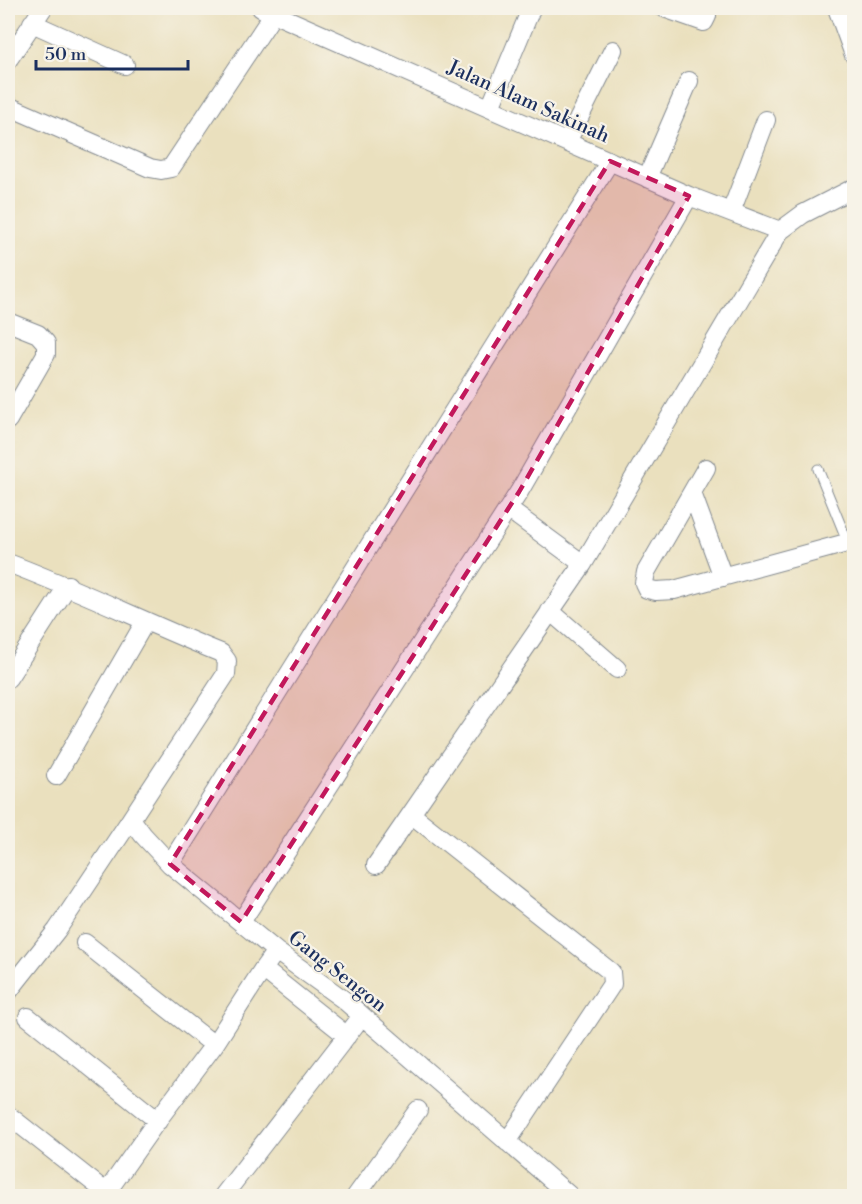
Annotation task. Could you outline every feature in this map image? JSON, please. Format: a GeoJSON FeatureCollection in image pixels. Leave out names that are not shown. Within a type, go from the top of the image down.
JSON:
{"type":"FeatureCollection","features":[{"type":"Feature","properties":{"kind":"street"},"geometry":{"type":"LineString","coordinates":[[8,60],[42,8]]}},
{"type":"Feature","properties":{"kind":"street"},"geometry":{"type":"LineString","coordinates":[[664,8],[704,22],[708,8]]}},
{"type":"Feature","properties":{"kind":"street"},"geometry":{"type":"LineString","coordinates":[[837,8],[855,54]]}},
{"type":"Feature","properties":{"kind":"street"},"geometry":{"type":"LineString","coordinates":[[490,108],[531,9]]}},
{"type":"Feature","properties":{"kind":"street"},"geometry":{"type":"LineString","coordinates":[[8,106],[150,168],[161,170],[171,168],[267,10]]}},
{"type":"Feature","properties":{"kind":"street","name":"Jalan Alam Sakinah"},"geometry":{"type":"LineString","coordinates":[[267,10],[647,178],[780,231]]}},
{"type":"Feature","properties":{"kind":"street"},"geometry":{"type":"LineString","coordinates":[[32,23],[125,65]]}},
{"type":"Feature","properties":{"kind":"street"},"geometry":{"type":"LineString","coordinates":[[567,142],[613,50]]}},
{"type":"Feature","properties":{"kind":"street"},"geometry":{"type":"LineString","coordinates":[[647,178],[689,81]]}},
{"type":"Feature","properties":{"kind":"street"},"geometry":{"type":"LineString","coordinates":[[731,212],[766,120]]}},
{"type":"Feature","properties":{"kind":"street"},"geometry":{"type":"LineString","coordinates":[[170,864],[610,161]]}},
{"type":"Feature","properties":{"kind":"street"},"geometry":{"type":"LineString","coordinates":[[376,865],[583,564],[780,231],[803,214],[855,188]]}},
{"type":"Feature","properties":{"kind":"street"},"geometry":{"type":"LineString","coordinates":[[241,922],[508,509],[689,196]]}},
{"type":"Feature","properties":{"kind":"street"},"geometry":{"type":"LineString","coordinates":[[8,322],[38,334],[46,343],[46,354],[8,420]]}},
{"type":"Feature","properties":{"kind":"street"},"geometry":{"type":"LineString","coordinates":[[706,468],[646,572],[644,583],[647,589],[674,590],[851,542]]}},
{"type":"Feature","properties":{"kind":"street"},"geometry":{"type":"LineString","coordinates":[[692,493],[723,577]]}},
{"type":"Feature","properties":{"kind":"street"},"geometry":{"type":"LineString","coordinates":[[508,509],[583,564]]}},
{"type":"Feature","properties":{"kind":"street"},"geometry":{"type":"LineString","coordinates":[[8,562],[68,585],[145,622],[221,653],[227,661],[226,674],[57,930],[8,992]]}},
{"type":"Feature","properties":{"kind":"street"},"geometry":{"type":"LineString","coordinates":[[8,678],[68,585]]}},
{"type":"Feature","properties":{"kind":"street"},"geometry":{"type":"LineString","coordinates":[[550,611],[618,669]]}},
{"type":"Feature","properties":{"kind":"street"},"geometry":{"type":"LineString","coordinates":[[56,776],[145,622]]}},
{"type":"Feature","properties":{"kind":"street"},"geometry":{"type":"LineString","coordinates":[[411,814],[611,972],[612,984],[507,1142]]}},
{"type":"Feature","properties":{"kind":"street","name":"Gang Sengon"},"geometry":{"type":"LineString","coordinates":[[130,819],[170,864],[276,951],[344,1000],[570,1197]]}},
{"type":"Feature","properties":{"kind":"street"},"geometry":{"type":"LineString","coordinates":[[85,943],[214,1045]]}},
{"type":"Feature","properties":{"kind":"street"},"geometry":{"type":"LineString","coordinates":[[8,1115],[105,1195],[214,1045],[276,951]]}},
{"type":"Feature","properties":{"kind":"street"},"geometry":{"type":"LineString","coordinates":[[263,969],[347,1036]]}},
{"type":"Feature","properties":{"kind":"street"},"geometry":{"type":"LineString","coordinates":[[223,1197],[362,1016]]}},
{"type":"Feature","properties":{"kind":"street"},"geometry":{"type":"LineString","coordinates":[[28,1017],[158,1121]]}},
{"type":"Feature","properties":{"kind":"street"},"geometry":{"type":"LineString","coordinates":[[356,1197],[418,1110]]}},
{"type":"Feature","properties":{"kind":"lane"},"geometry":{"type":"LineString","coordinates":[[818,469],[851,542]]}},
{"type":"Feature","properties":{"kind":"highlighted area"},"geometry":{"type":"Polygon","coordinates":[[[610,161],[689,196],[519,492],[241,922],[170,864],[610,161]]]}}]}
